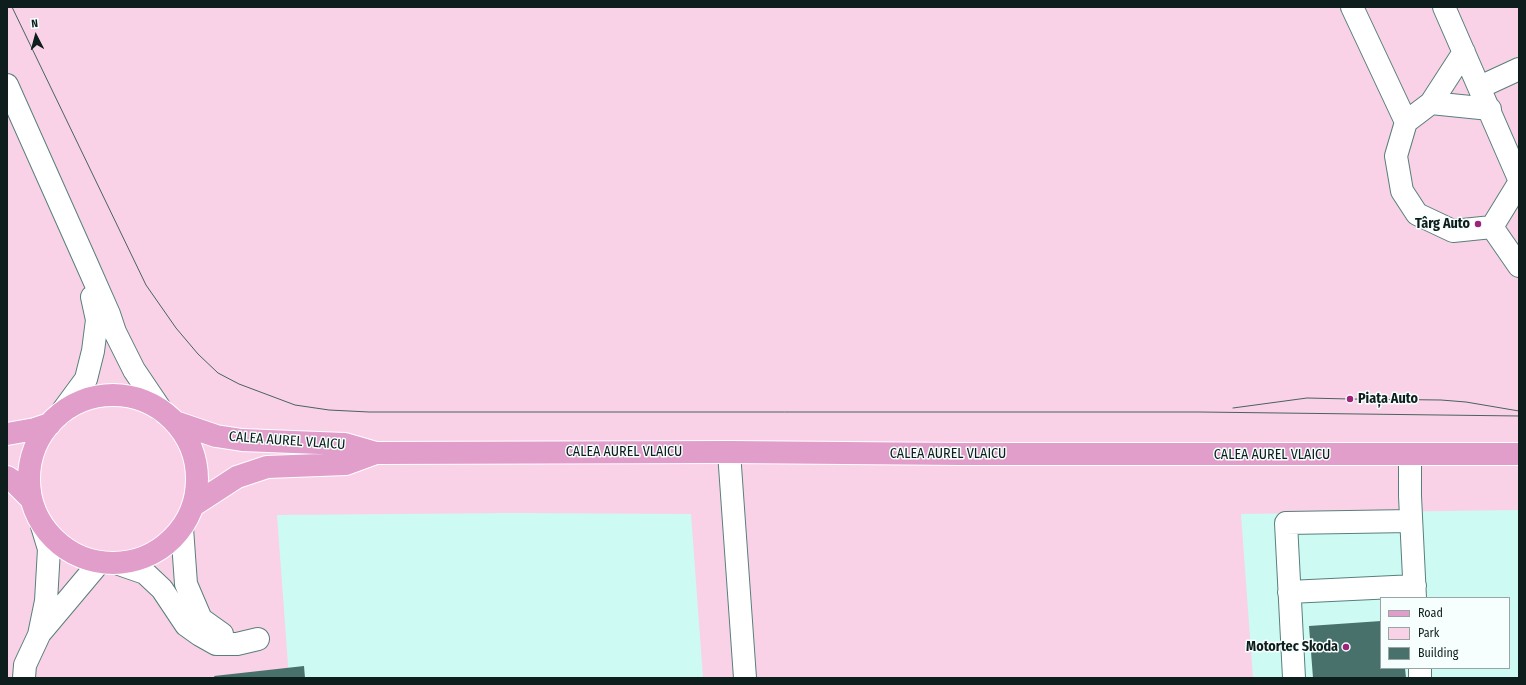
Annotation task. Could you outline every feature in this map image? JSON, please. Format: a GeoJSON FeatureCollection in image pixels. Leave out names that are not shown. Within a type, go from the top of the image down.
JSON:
{"type":"FeatureCollection","features":[{"type":"Feature","properties":{"kind":"main road","name":"CALEA AUREL VLAICU"},"geometry":{"type":"LineString","coordinates":[[7,434],[27,431],[55,419],[88,399],[113,395],[138,399],[168,416],[216,436],[236,440],[345,444],[376,453],[729,452],[1410,455],[1519,454]]}},
{"type":"Feature","properties":{"kind":"main road","name":"CALEA AUREL VLAICU"},"geometry":{"type":"LineString","coordinates":[[55,419],[41,435],[32,454],[28,476],[30,498],[42,526],[62,547],[89,561],[109,563],[144,558],[165,546],[182,528],[194,505],[198,475],[191,446],[168,416]]}},
{"type":"Feature","properties":{"kind":"main road","name":"CALEA AUREL VLAICU"},"geometry":{"type":"LineString","coordinates":[[194,505],[237,477],[267,467],[346,464],[376,453]]}},
{"type":"Feature","properties":{"kind":"main road","name":"CALEA AUREL VLAICU"},"geometry":{"type":"LineString","coordinates":[[7,477],[30,498]]}},
{"type":"Feature","properties":{"kind":"street"},"geometry":{"type":"LineString","coordinates":[[1352,7],[1406,122]]}},
{"type":"Feature","properties":{"kind":"street"},"geometry":{"type":"LineString","coordinates":[[1444,7],[1490,109],[1519,179]]}},
{"type":"Feature","properties":{"kind":"street"},"geometry":{"type":"LineString","coordinates":[[1464,52],[1432,103],[1406,122],[1396,156],[1402,191],[1417,214],[1453,231],[1492,227]]}},
{"type":"Feature","properties":{"kind":"street"},"geometry":{"type":"LineString","coordinates":[[1480,87],[1519,70]]}},
{"type":"Feature","properties":{"kind":"street"},"geometry":{"type":"LineString","coordinates":[[7,85],[86,262],[115,332],[134,370],[168,416]]}},
{"type":"Feature","properties":{"kind":"street"},"geometry":{"type":"LineString","coordinates":[[1432,103],[1490,109]]}},
{"type":"Feature","properties":{"kind":"street"},"geometry":{"type":"LineString","coordinates":[[1492,227],[1519,182]]}},
{"type":"Feature","properties":{"kind":"street"},"geometry":{"type":"LineString","coordinates":[[1492,227],[1519,266]]}},
{"type":"Feature","properties":{"kind":"street"},"geometry":{"type":"LineString","coordinates":[[55,419],[86,379],[93,351],[97,320],[86,262]]}},
{"type":"Feature","properties":{"kind":"street"},"geometry":{"type":"LineString","coordinates":[[729,452],[745,678]]}},
{"type":"Feature","properties":{"kind":"street"},"geometry":{"type":"LineString","coordinates":[[1290,592],[1415,592],[1411,521],[1410,455]]}},
{"type":"Feature","properties":{"kind":"street"},"geometry":{"type":"LineString","coordinates":[[1294,678],[1286,523],[1411,521]]}},
{"type":"Feature","properties":{"kind":"street"},"geometry":{"type":"LineString","coordinates":[[24,678],[25,665],[39,635],[46,601],[49,549],[42,526]]}},
{"type":"Feature","properties":{"kind":"street"},"geometry":{"type":"LineString","coordinates":[[39,635],[109,563],[145,573],[162,589],[186,625],[216,644],[237,644],[258,639],[221,634],[201,619],[186,584],[182,528]]}},
{"type":"Feature","properties":{"kind":"green space"},"geometry":{"type":"Polygon","coordinates":[[[7,7],[1519,7],[1519,510],[1241,514],[1253,678],[703,678],[691,514],[513,513],[277,515],[289,678],[7,678],[7,7]]]}},
{"type":"Feature","properties":{"kind":"building","name":"Motortec Skoda"},"geometry":{"type":"Polygon","coordinates":[[[1380,621],[1380,669],[1405,669],[1406,678],[1313,678],[1309,626],[1380,621]]]}},
{"type":"Feature","properties":{"kind":"building"},"geometry":{"type":"Polygon","coordinates":[[[304,666],[305,678],[215,678],[214,676],[304,666]]]}},
{"type":"Feature","properties":{"kind":"tram line"},"geometry":{"type":"LineString","coordinates":[[12,7],[146,285],[176,328],[198,354],[218,373],[239,384],[295,405],[329,410],[369,412],[1200,412],[1519,416]]}},
{"type":"Feature","properties":{"kind":"tram line"},"geometry":{"type":"LineString","coordinates":[[1233,408],[1307,398],[1441,400],[1466,402],[1519,411]]}},
{"type":"Feature","properties":{"kind":"place","name":"Târg Auto"},"geometry":{"type":"Point","coordinates":[1478,224]}},
{"type":"Feature","properties":{"kind":"place","name":"Piața Auto"},"geometry":{"type":"Point","coordinates":[1350,399]}},
{"type":"Feature","properties":{"kind":"place","name":"Motortec Skoda"},"geometry":{"type":"Point","coordinates":[1346,647]}}]}
